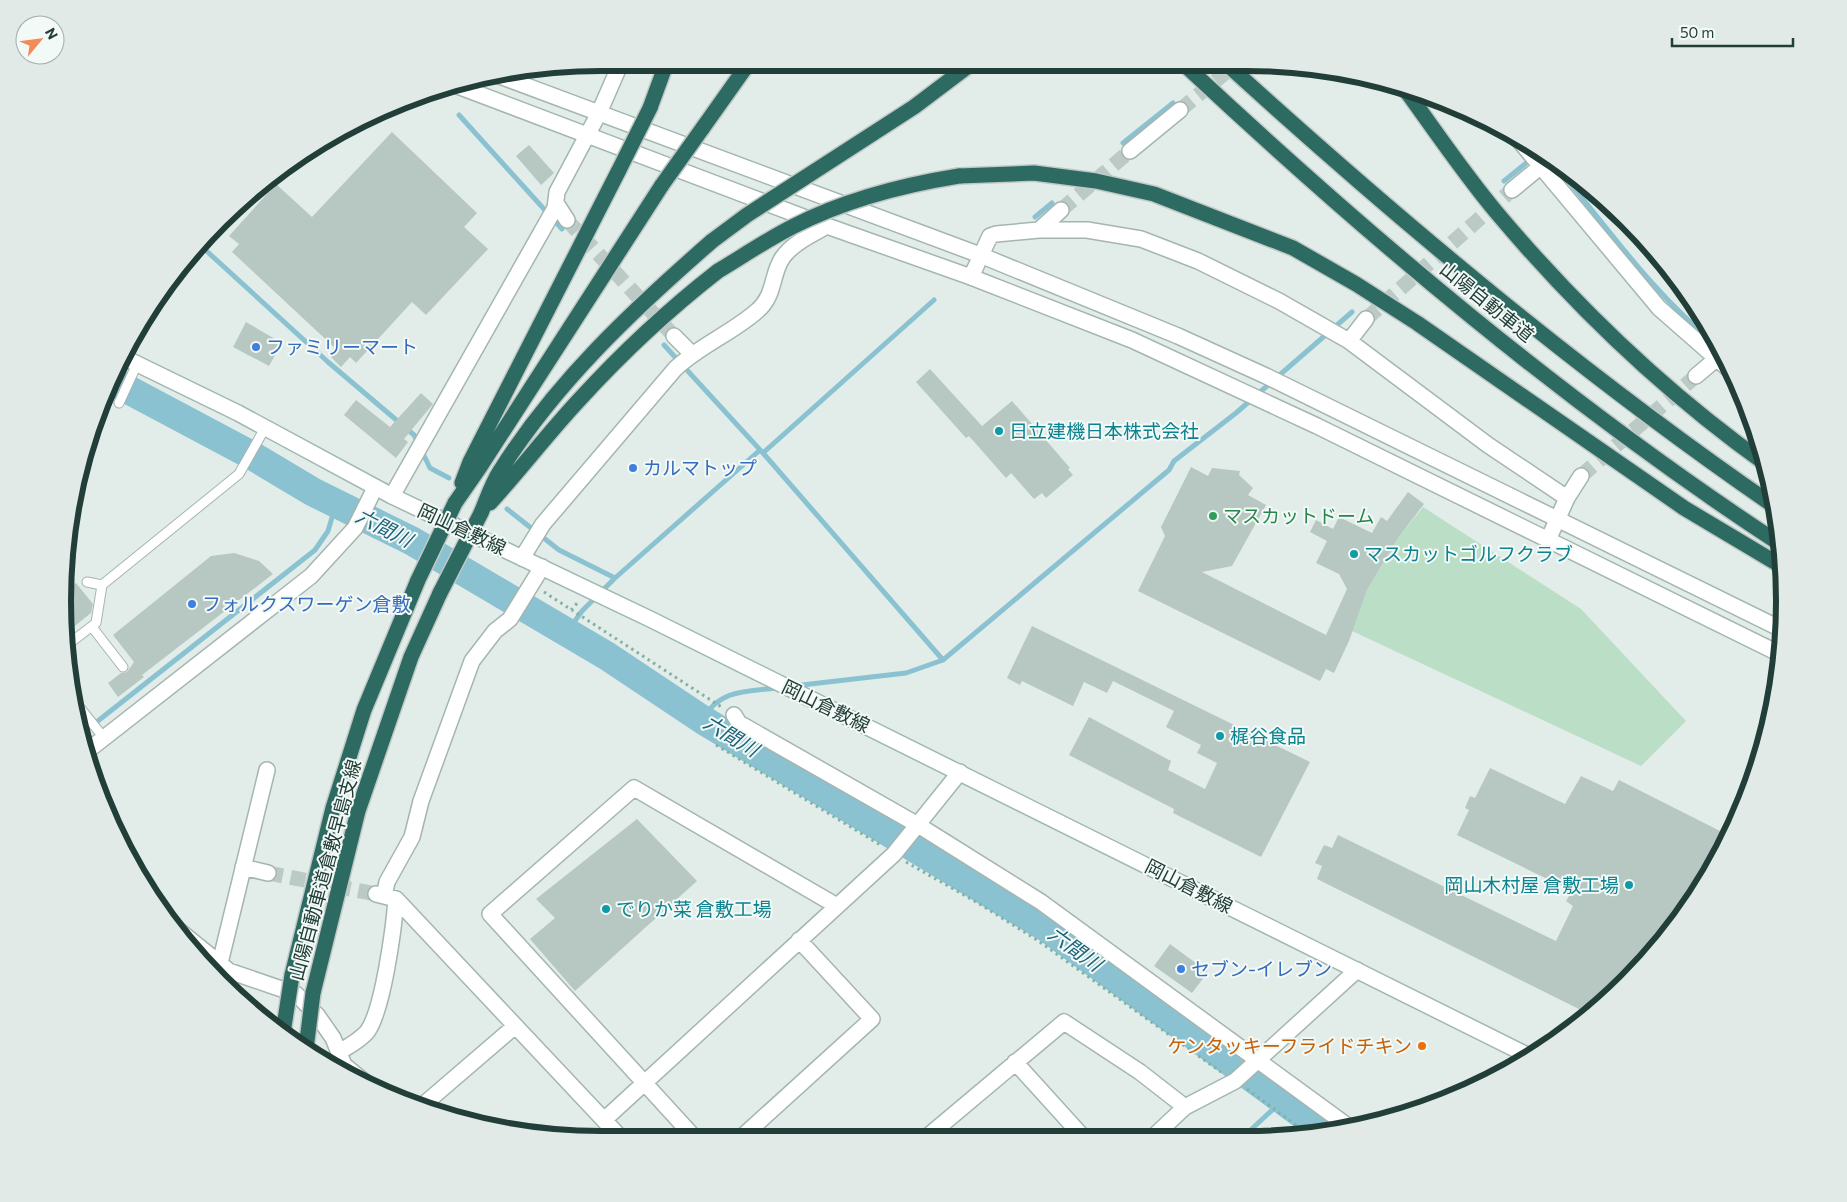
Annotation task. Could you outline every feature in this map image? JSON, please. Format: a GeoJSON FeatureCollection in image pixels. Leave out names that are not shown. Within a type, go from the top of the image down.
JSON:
{"type":"FeatureCollection","features":[{"type":"Feature","properties":{"kind":"highway"},"geometry":{"type":"LineString","coordinates":[[454,503],[470,462],[650,108],[664,71]]}},
{"type":"Feature","properties":{"kind":"highway"},"geometry":{"type":"LineString","coordinates":[[454,503],[480,467],[662,185],[743,71]]}},
{"type":"Feature","properties":{"kind":"highway"},"geometry":{"type":"LineString","coordinates":[[481,513],[499,472],[551,399],[621,324],[712,241],[748,215],[914,107],[962,71]]}},
{"type":"Feature","properties":{"kind":"highway","name":"山陽自動車道"},"geometry":{"type":"LineString","coordinates":[[1191,71],[1263,138],[1495,335],[1693,485],[1772,538]]}},
{"type":"Feature","properties":{"kind":"highway","name":"山陽自動車道"},"geometry":{"type":"LineString","coordinates":[[1234,71],[1333,161],[1555,346],[1664,428],[1766,501]]}},
{"type":"Feature","properties":{"kind":"highway"},"geometry":{"type":"LineString","coordinates":[[1411,98],[1496,212],[1598,324],[1719,430],[1756,458]]}},
{"type":"Feature","properties":{"kind":"highway"},"geometry":{"type":"LineString","coordinates":[[481,513],[579,399],[678,302],[718,271],[794,226],[852,202],[917,183],[959,176],[1034,173],[1096,181],[1154,194],[1293,248],[1356,284],[1409,318],[1684,508],[1775,562]]}},
{"type":"Feature","properties":{"kind":"highway","name":"山陽自動車道倉敷早島支線"},"geometry":{"type":"LineString","coordinates":[[285,1025],[292,975],[333,808],[364,710],[418,580],[454,503]]}},
{"type":"Feature","properties":{"kind":"highway","name":"山陽自動車道倉敷早島支線"},"geometry":{"type":"LineString","coordinates":[[307,1041],[313,993],[358,811],[411,657],[440,593],[481,513]]}},
{"type":"Feature","properties":{"kind":"street"},"geometry":{"type":"LineString","coordinates":[[392,496],[547,224],[556,205],[557,192],[599,113],[617,71]]}},
{"type":"Feature","properties":{"kind":"street"},"geometry":{"type":"LineString","coordinates":[[509,79],[768,178],[980,255],[1178,336],[1283,384],[1775,625]]}},
{"type":"Feature","properties":{"kind":"street"},"geometry":{"type":"LineString","coordinates":[[465,89],[827,226],[971,277],[1132,340],[1262,400],[1773,651]]}},
{"type":"Feature","properties":{"kind":"street"},"geometry":{"type":"LineString","coordinates":[[1130,152],[1180,110]]}},
{"type":"Feature","properties":{"kind":"street"},"geometry":{"type":"LineString","coordinates":[[1512,190],[1535,158]]}},
{"type":"Feature","properties":{"kind":"street"},"geometry":{"type":"LineString","coordinates":[[1542,163],[1659,308],[1711,348]]}},
{"type":"Feature","properties":{"kind":"street"},"geometry":{"type":"LineString","coordinates":[[556,205],[567,220]]}},
{"type":"Feature","properties":{"kind":"street"},"geometry":{"type":"LineString","coordinates":[[1039,230],[1061,210]]}},
{"type":"Feature","properties":{"kind":"street"},"geometry":{"type":"LineString","coordinates":[[522,558],[543,524],[675,369],[690,355],[757,311],[770,294],[783,257],[802,240],[827,226]]}},
{"type":"Feature","properties":{"kind":"street"},"geometry":{"type":"LineString","coordinates":[[971,277],[990,236],[996,234],[1039,230],[1087,230],[1141,239],[1198,261],[1338,334],[1488,445],[1567,498]]}},
{"type":"Feature","properties":{"kind":"street"},"geometry":{"type":"LineString","coordinates":[[1338,334],[1366,319]]}},
{"type":"Feature","properties":{"kind":"street"},"geometry":{"type":"LineString","coordinates":[[674,336],[690,355]]}},
{"type":"Feature","properties":{"kind":"street"},"geometry":{"type":"LineString","coordinates":[[1696,376],[1716,358]]}},
{"type":"Feature","properties":{"kind":"street","name":"岡山倉敷線"},"geometry":{"type":"LineString","coordinates":[[128,363],[135,370],[373,493],[392,496],[600,594],[1522,1053]]}},
{"type":"Feature","properties":{"kind":"street"},"geometry":{"type":"LineString","coordinates":[[1548,540],[1567,498],[1581,476]]}},
{"type":"Feature","properties":{"kind":"street"},"geometry":{"type":"LineString","coordinates":[[90,743],[97,729],[311,576],[355,528],[373,493]]}},
{"type":"Feature","properties":{"kind":"street"},"geometry":{"type":"LineString","coordinates":[[339,1052],[357,1042],[368,1030],[376,1013],[394,936],[385,896],[387,882],[412,836],[421,801],[472,662],[495,631],[510,619],[542,567]]}},
{"type":"Feature","properties":{"kind":"street"},"geometry":{"type":"LineString","coordinates":[[729,712],[739,723],[1041,902],[1256,1062],[1341,1122]]}},
{"type":"Feature","properties":{"kind":"street"},"geometry":{"type":"LineString","coordinates":[[220,963],[267,770]]}},
{"type":"Feature","properties":{"kind":"street"},"geometry":{"type":"LineString","coordinates":[[604,1120],[646,1084],[799,940],[895,853],[960,772]]}},
{"type":"Feature","properties":{"kind":"street"},"geometry":{"type":"LineString","coordinates":[[688,1131],[490,914],[634,788],[836,906]]}},
{"type":"Feature","properties":{"kind":"street"},"geometry":{"type":"LineString","coordinates":[[243,867],[268,874]]}},
{"type":"Feature","properties":{"kind":"street"},"geometry":{"type":"LineString","coordinates":[[385,896],[515,1026],[614,1131]]}},
{"type":"Feature","properties":{"kind":"street"},"geometry":{"type":"LineString","coordinates":[[749,1131],[872,1019],[799,940]]}},
{"type":"Feature","properties":{"kind":"street"},"geometry":{"type":"LineString","coordinates":[[202,949],[230,971],[296,994],[317,1015],[333,1038],[344,1064]]}},
{"type":"Feature","properties":{"kind":"street"},"geometry":{"type":"LineString","coordinates":[[1159,1131],[1185,1107],[1235,1081],[1357,970]]}},
{"type":"Feature","properties":{"kind":"street"},"geometry":{"type":"LineString","coordinates":[[945,1131],[1016,1062],[1064,1022],[1140,1072],[1185,1107]]}},
{"type":"Feature","properties":{"kind":"street"},"geometry":{"type":"LineString","coordinates":[[427,1102],[515,1026]]}},
{"type":"Feature","properties":{"kind":"street"},"geometry":{"type":"LineString","coordinates":[[1016,1062],[1077,1131]]}},
{"type":"Feature","properties":{"kind":"lane"},"geometry":{"type":"LineString","coordinates":[[119,403],[135,370]]}},
{"type":"Feature","properties":{"kind":"lane"},"geometry":{"type":"LineString","coordinates":[[73,641],[96,623],[102,585],[239,474],[261,434]]}},
{"type":"Feature","properties":{"kind":"lane"},"geometry":{"type":"LineString","coordinates":[[88,582],[102,585]]}},
{"type":"Feature","properties":{"kind":"lane"},"geometry":{"type":"LineString","coordinates":[[92,626],[123,667]]}},
{"type":"Feature","properties":{"kind":"lane"},"geometry":{"type":"LineString","coordinates":[[83,712],[97,729]]}},
{"type":"Feature","properties":{"kind":"path"},"geometry":{"type":"LineString","coordinates":[[529,589],[575,612],[729,712]]}},
{"type":"Feature","properties":{"kind":"path"},"geometry":{"type":"LineString","coordinates":[[716,745],[1038,940],[1300,1128]]}},
{"type":"Feature","properties":{"kind":"green space","name":"マスカットゴルフクラブ"},"geometry":{"type":"Polygon","coordinates":[[[1423,507],[1581,609],[1686,721],[1641,766],[1352,631],[1367,590],[1398,538],[1423,507]]]}},
{"type":"Feature","properties":{"kind":"building"},"geometry":{"type":"Polygon","coordinates":[[[392,132],[477,213],[464,227],[488,249],[426,315],[412,302],[356,363],[350,357],[341,367],[329,355],[335,348],[232,252],[239,244],[229,236],[276,184],[312,217],[392,132]]]}},
{"type":"Feature","properties":{"kind":"building"},"geometry":{"type":"Polygon","coordinates":[[[529,145],[554,173],[541,185],[516,156],[529,145]]]}},
{"type":"Feature","properties":{"kind":"building"},"geometry":{"type":"Polygon","coordinates":[[[246,322],[282,343],[269,366],[233,347],[246,322]]]}},
{"type":"Feature","properties":{"kind":"building","name":"日立建機日本株式会社"},"geometry":{"type":"Polygon","coordinates":[[[930,369],[982,426],[1012,401],[1070,468],[1068,469],[1073,475],[1046,498],[1042,493],[1034,499],[1011,473],[1006,478],[969,436],[966,438],[916,382],[930,369]]]}},
{"type":"Feature","properties":{"kind":"building"},"geometry":{"type":"Polygon","coordinates":[[[421,393],[433,404],[404,439],[408,442],[396,458],[344,415],[356,400],[390,427],[421,393]]]}},
{"type":"Feature","properties":{"kind":"building"},"geometry":{"type":"Polygon","coordinates":[[[1191,467],[1208,476],[1212,468],[1240,471],[1239,475],[1253,488],[1248,495],[1266,505],[1232,566],[1202,572],[1326,635],[1347,589],[1339,574],[1316,563],[1327,541],[1310,532],[1316,520],[1333,529],[1339,517],[1372,533],[1381,517],[1387,521],[1408,492],[1424,504],[1398,538],[1367,590],[1349,641],[1334,673],[1326,669],[1320,681],[1138,591],[1165,536],[1161,527],[1191,467]]]}},
{"type":"Feature","properties":{"kind":"building","name":"フォルクスワーゲン倉敷"},"geometry":{"type":"Polygon","coordinates":[[[234,553],[259,561],[273,574],[142,675],[144,677],[118,697],[108,683],[121,673],[127,672],[134,662],[113,635],[211,556],[234,553]]]}},
{"type":"Feature","properties":{"kind":"building"},"geometry":{"type":"Polygon","coordinates":[[[76,583],[93,604],[91,613],[72,628],[71,601],[71,586],[76,583]]]}},
{"type":"Feature","properties":{"kind":"building","name":"梶谷食品"},"geometry":{"type":"Polygon","coordinates":[[[1032,626],[1310,762],[1261,857],[1173,813],[1174,809],[1069,755],[1089,717],[1171,761],[1168,770],[1205,789],[1217,763],[1197,753],[1201,745],[1166,727],[1174,711],[1113,681],[1107,693],[1084,682],[1073,706],[1022,681],[1020,685],[1007,678],[1032,626]]]}},
{"type":"Feature","properties":{"kind":"building","name":"岡山木村屋 倉敷工場"},"geometry":{"type":"Polygon","coordinates":[[[1490,768],[1565,804],[1581,776],[1613,791],[1619,780],[1722,832],[1705,866],[1666,923],[1621,976],[1581,1010],[1317,879],[1322,866],[1315,863],[1324,845],[1332,848],[1338,835],[1556,941],[1573,906],[1566,901],[1572,891],[1457,835],[1469,810],[1465,808],[1470,796],[1475,798],[1490,768]]]}},
{"type":"Feature","properties":{"kind":"building","name":"でりか菜 倉敷工場"},"geometry":{"type":"Polygon","coordinates":[[[637,819],[697,881],[575,991],[530,939],[555,918],[536,899],[637,819]]]}},
{"type":"Feature","properties":{"kind":"building","name":"セブン-イレブン"},"geometry":{"type":"Polygon","coordinates":[[[1170,944],[1208,972],[1192,993],[1154,966],[1170,944]]]}},
{"type":"Feature","properties":{"kind":"waterway"},"geometry":{"type":"LineString","coordinates":[[1123,143],[1173,103]]}},
{"type":"Feature","properties":{"kind":"waterway"},"geometry":{"type":"LineString","coordinates":[[459,115],[562,229]]}},
{"type":"Feature","properties":{"kind":"waterway"},"geometry":{"type":"LineString","coordinates":[[1504,181],[1534,157]]}},
{"type":"Feature","properties":{"kind":"waterway"},"geometry":{"type":"LineString","coordinates":[[1568,181],[1651,282],[1704,334]]}},
{"type":"Feature","properties":{"kind":"waterway"},"geometry":{"type":"LineString","coordinates":[[1035,217],[1052,203]]}},
{"type":"Feature","properties":{"kind":"waterway"},"geometry":{"type":"LineString","coordinates":[[205,250],[328,362],[414,435],[430,468],[449,478]]}},
{"type":"Feature","properties":{"kind":"waterway"},"geometry":{"type":"LineString","coordinates":[[763,453],[934,300]]}},
{"type":"Feature","properties":{"kind":"waterway"},"geometry":{"type":"LineString","coordinates":[[793,686],[906,673],[943,660],[1169,470],[1174,461],[1236,413],[1352,312]]}},
{"type":"Feature","properties":{"kind":"waterway"},"geometry":{"type":"LineString","coordinates":[[664,345],[763,453],[943,660]]}},
{"type":"Feature","properties":{"kind":"waterway","name":"六間川"},"geometry":{"type":"LineString","coordinates":[[118,384],[251,455],[313,492],[412,541],[607,656],[703,720],[1047,928],[1318,1126]]}},
{"type":"Feature","properties":{"kind":"waterway"},"geometry":{"type":"LineString","coordinates":[[507,509],[559,550],[615,578],[760,450]]}},
{"type":"Feature","properties":{"kind":"waterway"},"geometry":{"type":"LineString","coordinates":[[87,729],[315,550],[328,531],[336,504]]}},
{"type":"Feature","properties":{"kind":"waterway"},"geometry":{"type":"LineString","coordinates":[[567,632],[582,611],[615,578]]}},
{"type":"Feature","properties":{"kind":"waterway"},"geometry":{"type":"LineString","coordinates":[[703,720],[709,710],[725,697],[744,692],[777,688]]}},
{"type":"Feature","properties":{"kind":"waterway"},"geometry":{"type":"LineString","coordinates":[[1250,1131],[1283,1100]]}},
{"type":"Feature","properties":{"kind":"tunnel"},"geometry":{"type":"LineString","coordinates":[[1180,110],[1227,71]]}},
{"type":"Feature","properties":{"kind":"tunnel"},"geometry":{"type":"LineString","coordinates":[[1061,210],[1130,151]]}},
{"type":"Feature","properties":{"kind":"tunnel"},"geometry":{"type":"LineString","coordinates":[[1366,319],[1512,190]]}},
{"type":"Feature","properties":{"kind":"tunnel"},"geometry":{"type":"LineString","coordinates":[[567,220],[674,336]]}},
{"type":"Feature","properties":{"kind":"tunnel"},"geometry":{"type":"LineString","coordinates":[[1581,476],[1696,376]]}},
{"type":"Feature","properties":{"kind":"tunnel"},"geometry":{"type":"LineString","coordinates":[[268,873],[376,894]]}},
{"type":"Feature","properties":{"kind":"place","name":"ファミリーマート"},"geometry":{"type":"Point","coordinates":[256,347]}},
{"type":"Feature","properties":{"kind":"place","name":"日立建機日本株式会社"},"geometry":{"type":"Point","coordinates":[999,431]}},
{"type":"Feature","properties":{"kind":"place","name":"カルマトップ"},"geometry":{"type":"Point","coordinates":[633,468]}},
{"type":"Feature","properties":{"kind":"place","name":"マスカットドーム"},"geometry":{"type":"Point","coordinates":[1213,516]}},
{"type":"Feature","properties":{"kind":"place","name":"マスカットゴルフクラブ"},"geometry":{"type":"Point","coordinates":[1354,554]}},
{"type":"Feature","properties":{"kind":"place","name":"フォルクスワーゲン倉敷"},"geometry":{"type":"Point","coordinates":[192,604]}},
{"type":"Feature","properties":{"kind":"place","name":"梶谷食品"},"geometry":{"type":"Point","coordinates":[1220,736]}},
{"type":"Feature","properties":{"kind":"place","name":"岡山木村屋 倉敷工場"},"geometry":{"type":"Point","coordinates":[1629,885]}},
{"type":"Feature","properties":{"kind":"place","name":"でりか菜 倉敷工場"},"geometry":{"type":"Point","coordinates":[606,909]}},
{"type":"Feature","properties":{"kind":"place","name":"セブン-イレブン"},"geometry":{"type":"Point","coordinates":[1181,969]}},
{"type":"Feature","properties":{"kind":"place","name":"ケンタッキーフライドチキン"},"geometry":{"type":"Point","coordinates":[1422,1046]}}]}
